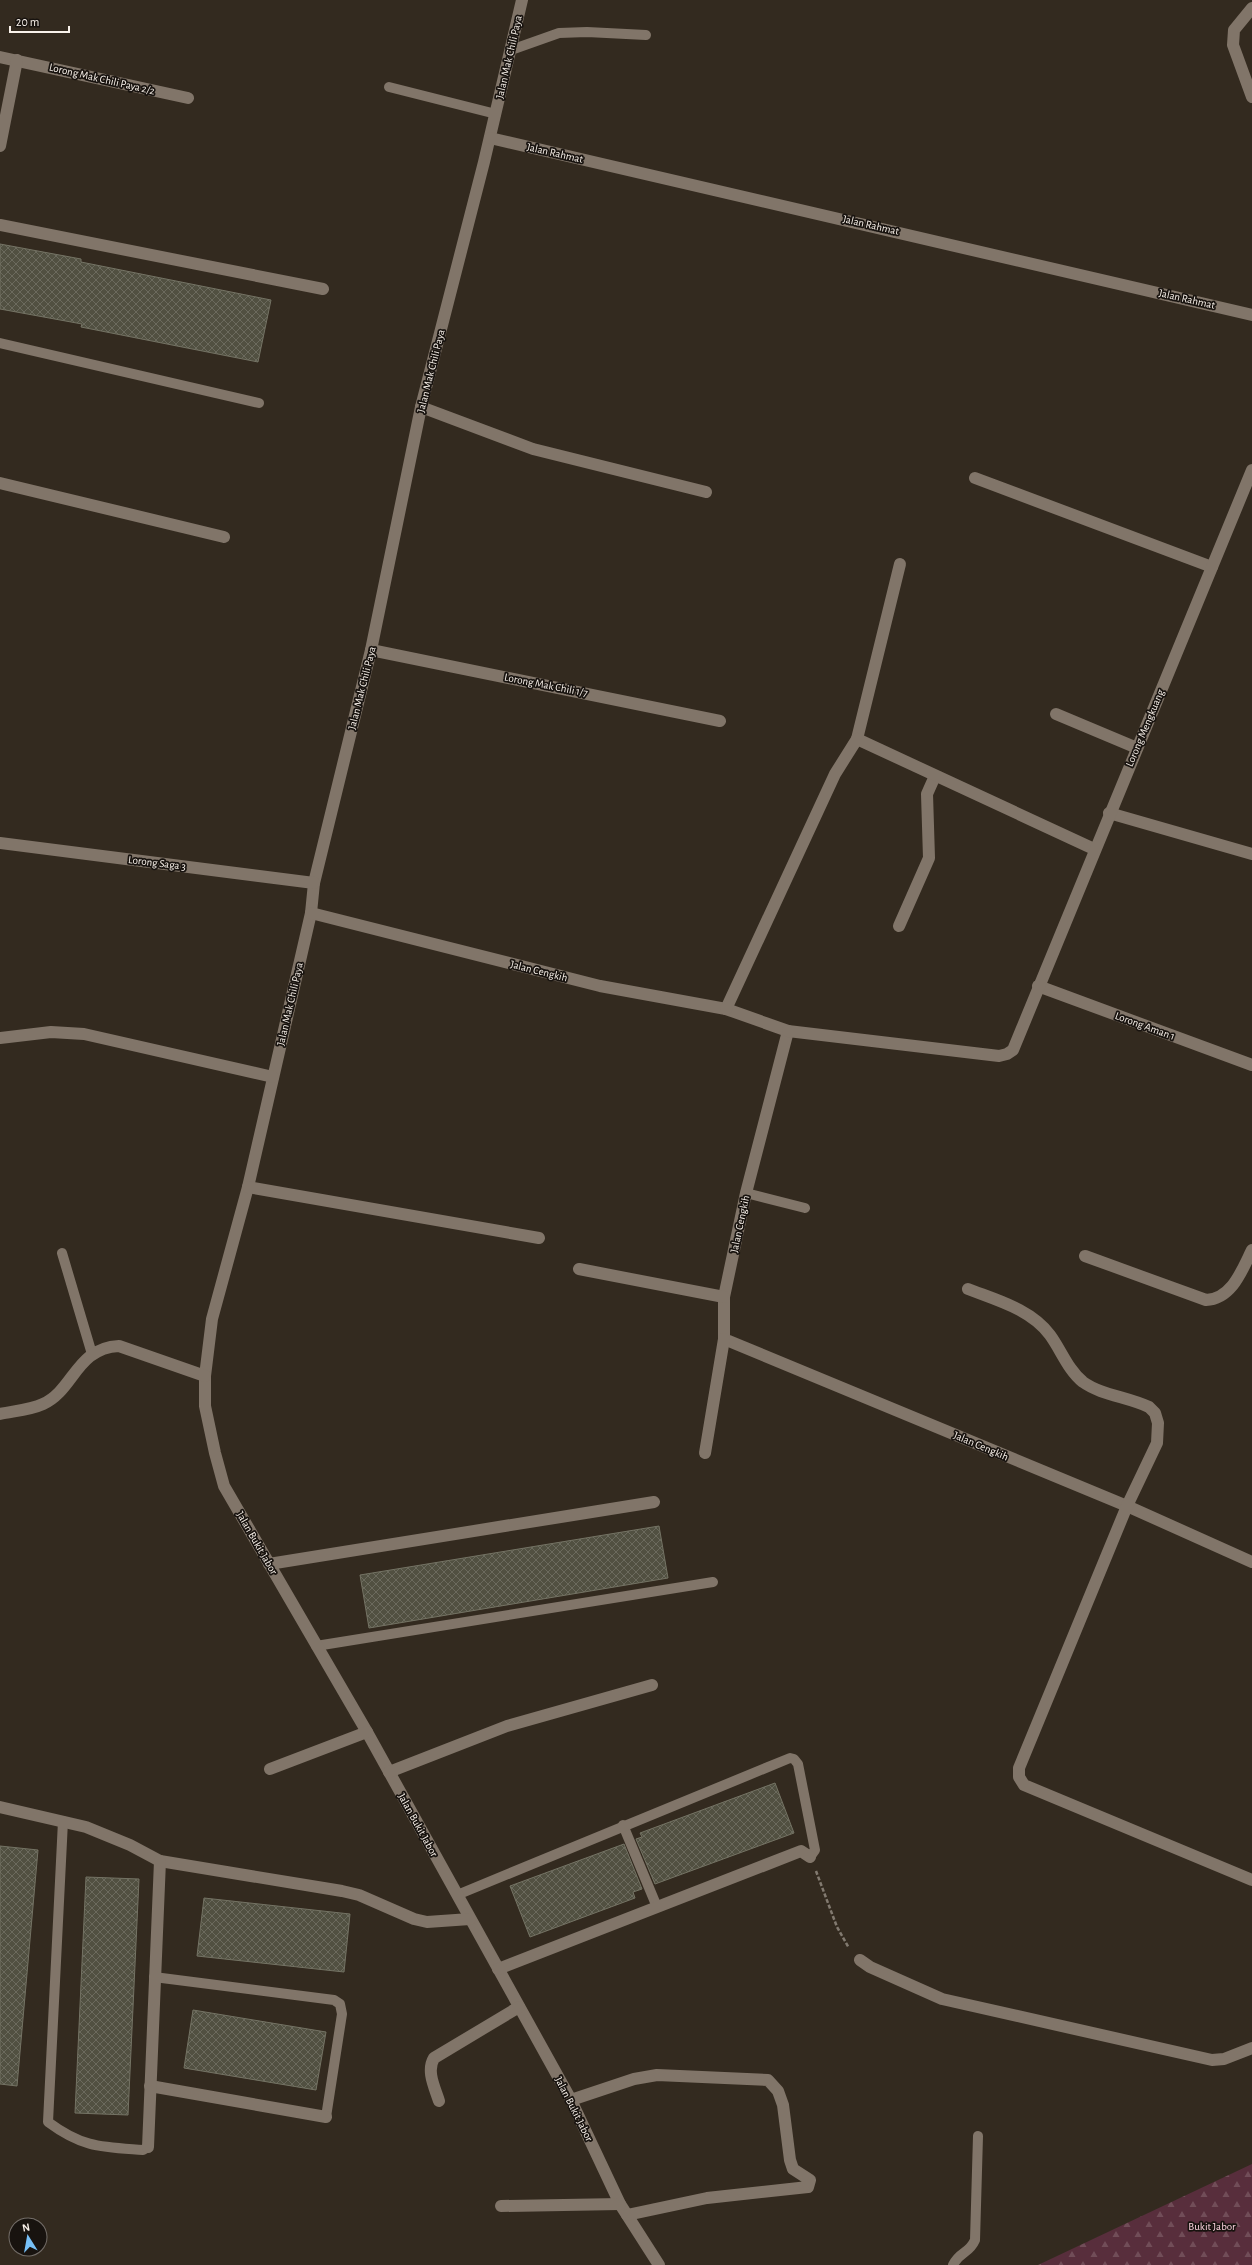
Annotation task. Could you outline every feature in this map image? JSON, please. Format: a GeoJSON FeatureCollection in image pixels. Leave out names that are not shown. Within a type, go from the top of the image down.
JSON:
{"type":"FeatureCollection","features":[{"type":"Feature","properties":{"kind":"street","name":"Jalan Mak Chili Paya"},"geometry":{"type":"LineString","coordinates":[[205,1376],[212,1319],[248,1188],[311,913],[314,883],[371,650],[421,407],[496,114],[522,0]]}},
{"type":"Feature","properties":{"kind":"street"},"geometry":{"type":"LineString","coordinates":[[1252,8],[1234,30],[1232,45],[1252,97]]}},
{"type":"Feature","properties":{"kind":"street","name":"Lorong Mak Chili Paya 2/2"},"geometry":{"type":"LineString","coordinates":[[0,57],[188,98]]}},
{"type":"Feature","properties":{"kind":"street"},"geometry":{"type":"LineString","coordinates":[[0,146],[17,60]]}},
{"type":"Feature","properties":{"kind":"street","name":"Jalan Rahmat"},"geometry":{"type":"LineString","coordinates":[[490,138],[1252,315]]}},
{"type":"Feature","properties":{"kind":"street"},"geometry":{"type":"LineString","coordinates":[[0,225],[323,290]]}},
{"type":"Feature","properties":{"kind":"street"},"geometry":{"type":"LineString","coordinates":[[421,407],[533,449],[706,492]]}},
{"type":"Feature","properties":{"kind":"street","name":"Lorong Mengkuang"},"geometry":{"type":"LineString","coordinates":[[788,1031],[999,1056],[1007,1054],[1013,1050],[1094,850],[1252,470]]}},
{"type":"Feature","properties":{"kind":"street"},"geometry":{"type":"LineString","coordinates":[[975,478],[1212,567]]}},
{"type":"Feature","properties":{"kind":"street"},"geometry":{"type":"LineString","coordinates":[[0,483],[224,537]]}},
{"type":"Feature","properties":{"kind":"street"},"geometry":{"type":"LineString","coordinates":[[726,1009],[835,774],[857,739],[900,564]]}},
{"type":"Feature","properties":{"kind":"street","name":"Lorong Mak Chili 1/7"},"geometry":{"type":"LineString","coordinates":[[371,650],[720,721]]}},
{"type":"Feature","properties":{"kind":"street"},"geometry":{"type":"LineString","coordinates":[[1056,714],[1137,748]]}},
{"type":"Feature","properties":{"kind":"street"},"geometry":{"type":"LineString","coordinates":[[857,739],[1094,850]]}},
{"type":"Feature","properties":{"kind":"street"},"geometry":{"type":"LineString","coordinates":[[899,926],[929,858],[927,794],[935,776]]}},
{"type":"Feature","properties":{"kind":"street"},"geometry":{"type":"LineString","coordinates":[[1110,813],[1252,854]]}},
{"type":"Feature","properties":{"kind":"street","name":"Lorong Saga 3"},"geometry":{"type":"LineString","coordinates":[[0,842],[314,883]]}},
{"type":"Feature","properties":{"kind":"street","name":"Jalan Cengkih"},"geometry":{"type":"LineString","coordinates":[[311,913],[600,986],[726,1009],[788,1031],[746,1193],[724,1297],[724,1339],[1127,1506],[1252,1562]]}},
{"type":"Feature","properties":{"kind":"street","name":"Lorong Aman 1"},"geometry":{"type":"LineString","coordinates":[[1038,986],[1252,1065]]}},
{"type":"Feature","properties":{"kind":"street"},"geometry":{"type":"LineString","coordinates":[[0,1038],[51,1032],[84,1034],[273,1077]]}},
{"type":"Feature","properties":{"kind":"street"},"geometry":{"type":"LineString","coordinates":[[248,1188],[539,1238]]}},
{"type":"Feature","properties":{"kind":"street"},"geometry":{"type":"LineString","coordinates":[[1085,1256],[1206,1300],[1220,1298],[1230,1290],[1250,1257]]}},
{"type":"Feature","properties":{"kind":"street"},"geometry":{"type":"LineString","coordinates":[[579,1269],[724,1297]]}},
{"type":"Feature","properties":{"kind":"street"},"geometry":{"type":"LineString","coordinates":[[968,1289],[1015,1307],[1035,1320],[1049,1333],[1074,1373],[1093,1388],[1135,1400],[1149,1407],[1155,1413],[1159,1428],[1157,1443],[1127,1506],[1019,1768],[1019,1777],[1024,1785],[1252,1880]]}},
{"type":"Feature","properties":{"kind":"street"},"geometry":{"type":"LineString","coordinates":[[705,1453],[724,1339]]}},
{"type":"Feature","properties":{"kind":"street"},"geometry":{"type":"LineString","coordinates":[[0,1414],[43,1404],[52,1398],[92,1354],[107,1346],[119,1346],[205,1376]]}},
{"type":"Feature","properties":{"kind":"street","name":"Jalan Bukit Jabor"},"geometry":{"type":"LineString","coordinates":[[205,1376],[205,1406],[224,1486],[367,1732],[571,2100],[620,2204],[659,2265]]}},
{"type":"Feature","properties":{"kind":"street"},"geometry":{"type":"LineString","coordinates":[[269,1564],[654,1502]]}},
{"type":"Feature","properties":{"kind":"street"},"geometry":{"type":"LineString","coordinates":[[389,1772],[506,1726],[652,1685]]}},
{"type":"Feature","properties":{"kind":"street"},"geometry":{"type":"LineString","coordinates":[[270,1769],[367,1732]]}},
{"type":"Feature","properties":{"kind":"street"},"geometry":{"type":"LineString","coordinates":[[0,1807],[63,1821],[111,1836],[160,1862],[342,1891],[359,1895],[402,1915],[426,1922],[470,1919]]}},
{"type":"Feature","properties":{"kind":"street"},"geometry":{"type":"LineString","coordinates":[[498,1969],[801,1851],[810,1857]]}},
{"type":"Feature","properties":{"kind":"street"},"geometry":{"type":"LineString","coordinates":[[148,2147],[160,1862]]}},
{"type":"Feature","properties":{"kind":"street"},"geometry":{"type":"LineString","coordinates":[[860,1960],[870,1967],[942,1999],[1212,2060],[1224,2059],[1252,2048]]}},
{"type":"Feature","properties":{"kind":"street"},"geometry":{"type":"LineString","coordinates":[[439,2101],[430,2072],[430,2064],[434,2058],[519,2007]]}},
{"type":"Feature","properties":{"kind":"street"},"geometry":{"type":"LineString","coordinates":[[571,2100],[634,2079],[657,2075],[768,2080],[778,2091],[783,2105],[790,2160],[793,2169],[810,2180],[808,2187],[707,2198],[627,2215]]}},
{"type":"Feature","properties":{"kind":"street"},"geometry":{"type":"LineString","coordinates":[[150,2086],[326,2117]]}},
{"type":"Feature","properties":{"kind":"street"},"geometry":{"type":"LineString","coordinates":[[501,2206],[620,2204]]}},
{"type":"Feature","properties":{"kind":"lane"},"geometry":{"type":"LineString","coordinates":[[511,50],[559,33],[587,32],[646,35]]}},
{"type":"Feature","properties":{"kind":"lane"},"geometry":{"type":"LineString","coordinates":[[389,87],[496,114]]}},
{"type":"Feature","properties":{"kind":"lane"},"geometry":{"type":"LineString","coordinates":[[0,343],[258,403]]}},
{"type":"Feature","properties":{"kind":"lane"},"geometry":{"type":"LineString","coordinates":[[746,1193],[805,1208]]}},
{"type":"Feature","properties":{"kind":"lane"},"geometry":{"type":"LineString","coordinates":[[62,1253],[92,1354]]}},
{"type":"Feature","properties":{"kind":"lane"},"geometry":{"type":"LineString","coordinates":[[316,1646],[713,1582]]}},
{"type":"Feature","properties":{"kind":"lane"},"geometry":{"type":"LineString","coordinates":[[457,1895],[623,1825],[790,1758],[794,1758],[798,1764],[815,1850],[810,1857]]}},
{"type":"Feature","properties":{"kind":"lane"},"geometry":{"type":"LineString","coordinates":[[63,1821],[48,2122],[67,2136],[98,2147],[143,2150],[148,2147]]}},
{"type":"Feature","properties":{"kind":"lane"},"geometry":{"type":"LineString","coordinates":[[623,1825],[657,1907]]}},
{"type":"Feature","properties":{"kind":"lane"},"geometry":{"type":"LineString","coordinates":[[154,1977],[334,2000],[340,2004],[342,2014],[326,2117]]}},
{"type":"Feature","properties":{"kind":"lane"},"geometry":{"type":"LineString","coordinates":[[953,2265],[958,2256],[972,2248],[975,2240],[978,2136]]}},
{"type":"Feature","properties":{"kind":"path"},"geometry":{"type":"LineString","coordinates":[[810,1857],[843,1941],[860,1960]]}},
{"type":"Feature","properties":{"kind":"green space","name":"Bukit Jabor"},"geometry":{"type":"Polygon","coordinates":[[[1252,2164],[1252,2265],[1038,2265],[1252,2164]]]}},
{"type":"Feature","properties":{"kind":"building"},"geometry":{"type":"Polygon","coordinates":[[[0,244],[81,259],[81,262],[271,300],[258,362],[81,327],[82,324],[0,309],[0,244]]]}},
{"type":"Feature","properties":{"kind":"building"},"geometry":{"type":"Polygon","coordinates":[[[659,1526],[668,1578],[369,1628],[360,1575],[659,1526]]]}},
{"type":"Feature","properties":{"kind":"building"},"geometry":{"type":"Polygon","coordinates":[[[775,1783],[794,1833],[655,1884],[636,1839],[642,1837],[640,1833],[775,1783]]]}},
{"type":"Feature","properties":{"kind":"building"},"geometry":{"type":"Polygon","coordinates":[[[624,1844],[642,1889],[633,1892],[635,1898],[530,1937],[510,1886],[624,1844]]]}},
{"type":"Feature","properties":{"kind":"building"},"geometry":{"type":"Polygon","coordinates":[[[0,1846],[38,1850],[17,2086],[0,2084],[0,1846]]]}},
{"type":"Feature","properties":{"kind":"building"},"geometry":{"type":"Polygon","coordinates":[[[86,1877],[139,1879],[128,2115],[75,2113],[86,1877]]]}},
{"type":"Feature","properties":{"kind":"building"},"geometry":{"type":"Polygon","coordinates":[[[204,1898],[350,1914],[344,1972],[197,1956],[204,1898]]]}},
{"type":"Feature","properties":{"kind":"building"},"geometry":{"type":"Polygon","coordinates":[[[193,2010],[326,2032],[316,2090],[184,2068],[193,2010]]]}}]}
